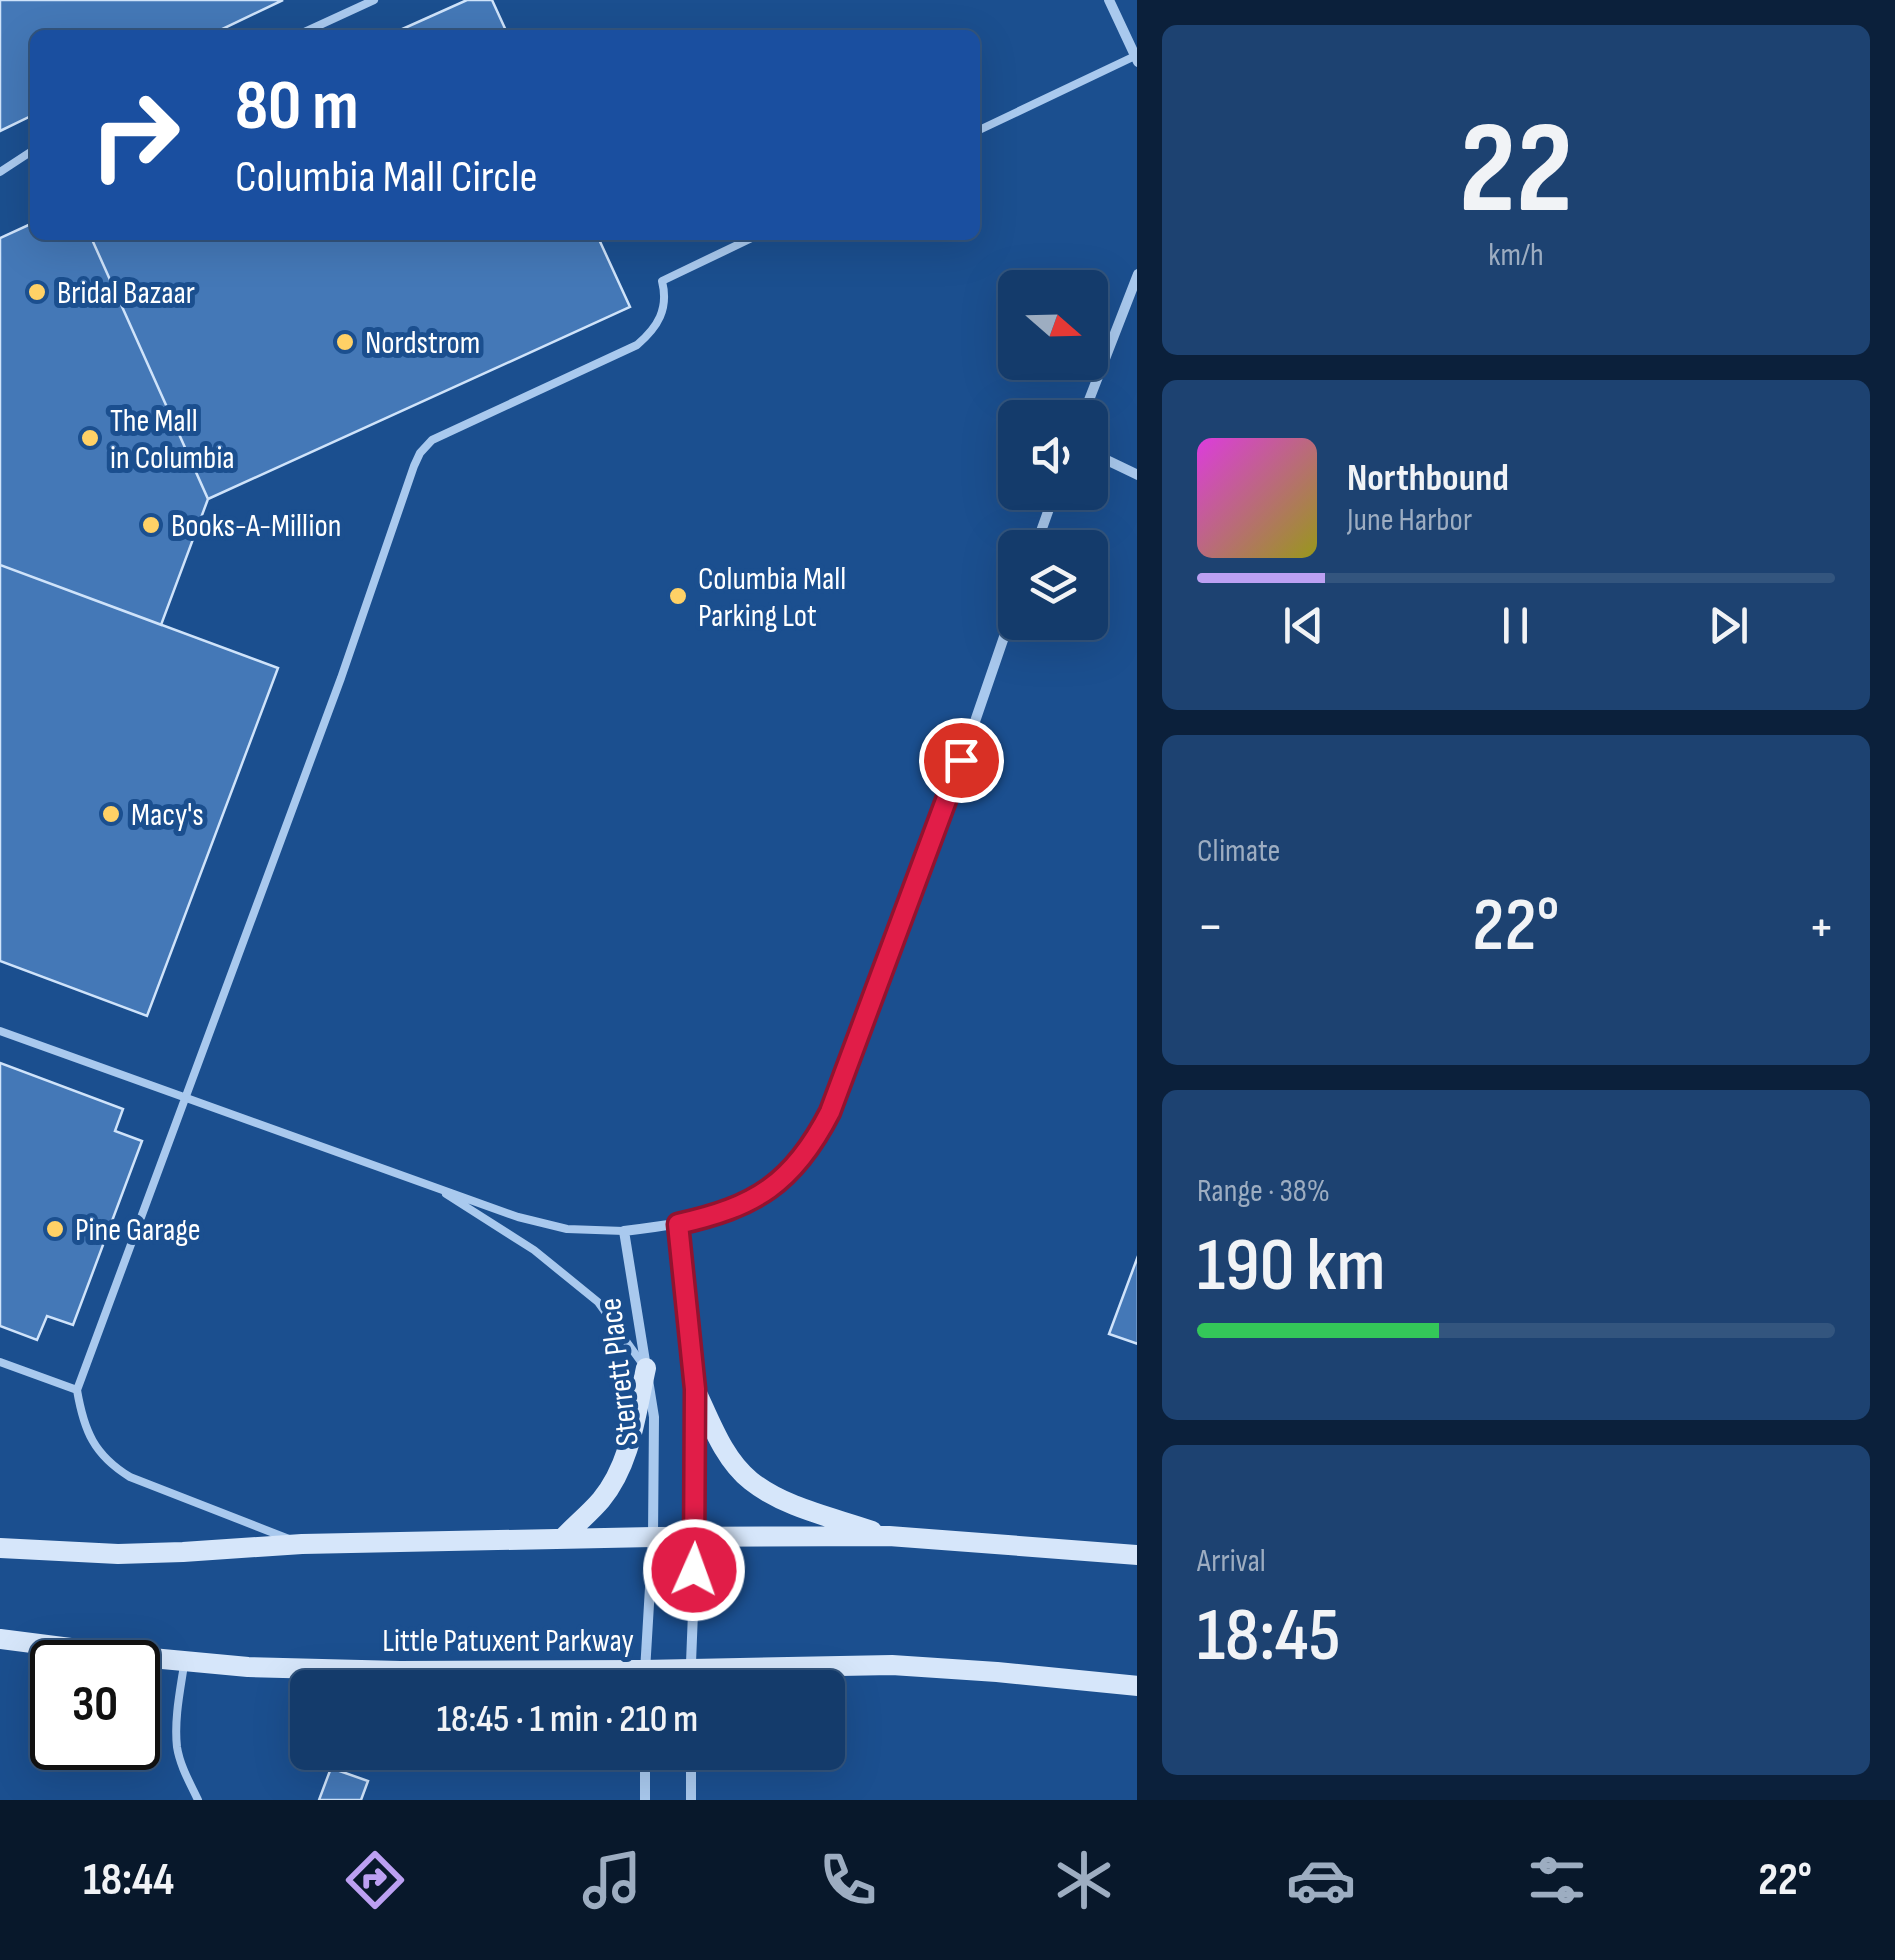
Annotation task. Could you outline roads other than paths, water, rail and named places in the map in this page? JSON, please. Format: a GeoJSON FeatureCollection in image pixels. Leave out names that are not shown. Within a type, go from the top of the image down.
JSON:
{"type":"FeatureCollection","features":[{"type":"Feature","properties":{"kind":"main road"},"geometry":{"type":"LineString","coordinates":[[562,1539],[616,1478],[630,1442],[646,1368]]}},
{"type":"Feature","properties":{"kind":"main road"},"geometry":{"type":"LineString","coordinates":[[695,1389],[717,1436],[749,1479],[797,1506],[888,1536]]}},
{"type":"Feature","properties":{"kind":"main road"},"geometry":{"type":"LineString","coordinates":[[0,1548],[118,1554],[302,1544],[888,1536],[1137,1555]]}},
{"type":"Feature","properties":{"kind":"main road","name":"Little Patuxent Parkway"},"geometry":{"type":"LineString","coordinates":[[0,1638],[248,1666],[370,1670]]}},
{"type":"Feature","properties":{"kind":"main road","name":"Little Patuxent Parkway"},"geometry":{"type":"LineString","coordinates":[[814,1670],[892,1665],[1137,1686]]}},
{"type":"Feature","properties":{"kind":"street"},"geometry":{"type":"LineString","coordinates":[[1109,0],[1136,59]]}},
{"type":"Feature","properties":{"kind":"street"},"geometry":{"type":"LineString","coordinates":[[1089,400],[1137,277]]}},
{"type":"Feature","properties":{"kind":"street"},"geometry":{"type":"LineString","coordinates":[[1108,461],[1137,475]]}},
{"type":"Feature","properties":{"kind":"street"},"geometry":{"type":"LineString","coordinates":[[624,1231],[715,1216],[765,1193],[813,1145],[830,1112],[1003,640]]}},
{"type":"Feature","properties":{"kind":"street"},"geometry":{"type":"LineString","coordinates":[[678,1224],[695,1389],[696,1537],[690,1670]]}},
{"type":"Feature","properties":{"kind":"street","name":"Sterrett Place"},"geometry":{"type":"LineString","coordinates":[[624,1231],[654,1417],[653,1537],[645,1670]]}},
{"type":"Feature","properties":{"kind":"street"},"geometry":{"type":"LineString","coordinates":[[644,1770],[645,1800]]}},
{"type":"Feature","properties":{"kind":"street"},"geometry":{"type":"LineString","coordinates":[[691,1770],[691,1800]]}},
{"type":"Feature","properties":{"kind":"lane"},"geometry":{"type":"LineString","coordinates":[[309,30],[374,0]]}},
{"type":"Feature","properties":{"kind":"lane"},"geometry":{"type":"LineString","coordinates":[[980,130],[1136,59]]}},
{"type":"Feature","properties":{"kind":"lane"},"geometry":{"type":"LineString","coordinates":[[0,172],[30,152]]}},
{"type":"Feature","properties":{"kind":"lane"},"geometry":{"type":"LineString","coordinates":[[302,1544],[130,1477],[110,1465],[90,1438],[77,1390],[341,678],[420,452],[432,440],[637,346],[655,330],[661,316],[665,304],[662,281],[748,240]]}},
{"type":"Feature","properties":{"kind":"lane"},"geometry":{"type":"LineString","coordinates":[[0,1031],[518,1216],[567,1228],[624,1231]]}},
{"type":"Feature","properties":{"kind":"lane"},"geometry":{"type":"LineString","coordinates":[[429,1184],[534,1250],[598,1302],[646,1368]]}},
{"type":"Feature","properties":{"kind":"lane"},"geometry":{"type":"LineString","coordinates":[[0,1362],[77,1390]]}},
{"type":"Feature","properties":{"kind":"lane"},"geometry":{"type":"LineString","coordinates":[[184,1660],[178,1747],[198,1800]]}},
{"type":"Feature","properties":{"kind":"place","name":"Bridal Bazaar"},"geometry":{"type":"Point","coordinates":[37,292]}},
{"type":"Feature","properties":{"kind":"place","name":"Nordstrom"},"geometry":{"type":"Point","coordinates":[345,342]}},
{"type":"Feature","properties":{"kind":"place","name":"The Mall in Columbia"},"geometry":{"type":"Point","coordinates":[90,438]}},
{"type":"Feature","properties":{"kind":"place","name":"Books-A-Million"},"geometry":{"type":"Point","coordinates":[151,525]}},
{"type":"Feature","properties":{"kind":"place","name":"Columbia Mall Parking Lot"},"geometry":{"type":"Point","coordinates":[678,596]}},
{"type":"Feature","properties":{"kind":"place","name":"Macy's"},"geometry":{"type":"Point","coordinates":[111,814]}},
{"type":"Feature","properties":{"kind":"place","name":"Pine Garage"},"geometry":{"type":"Point","coordinates":[55,1229]}}]}
